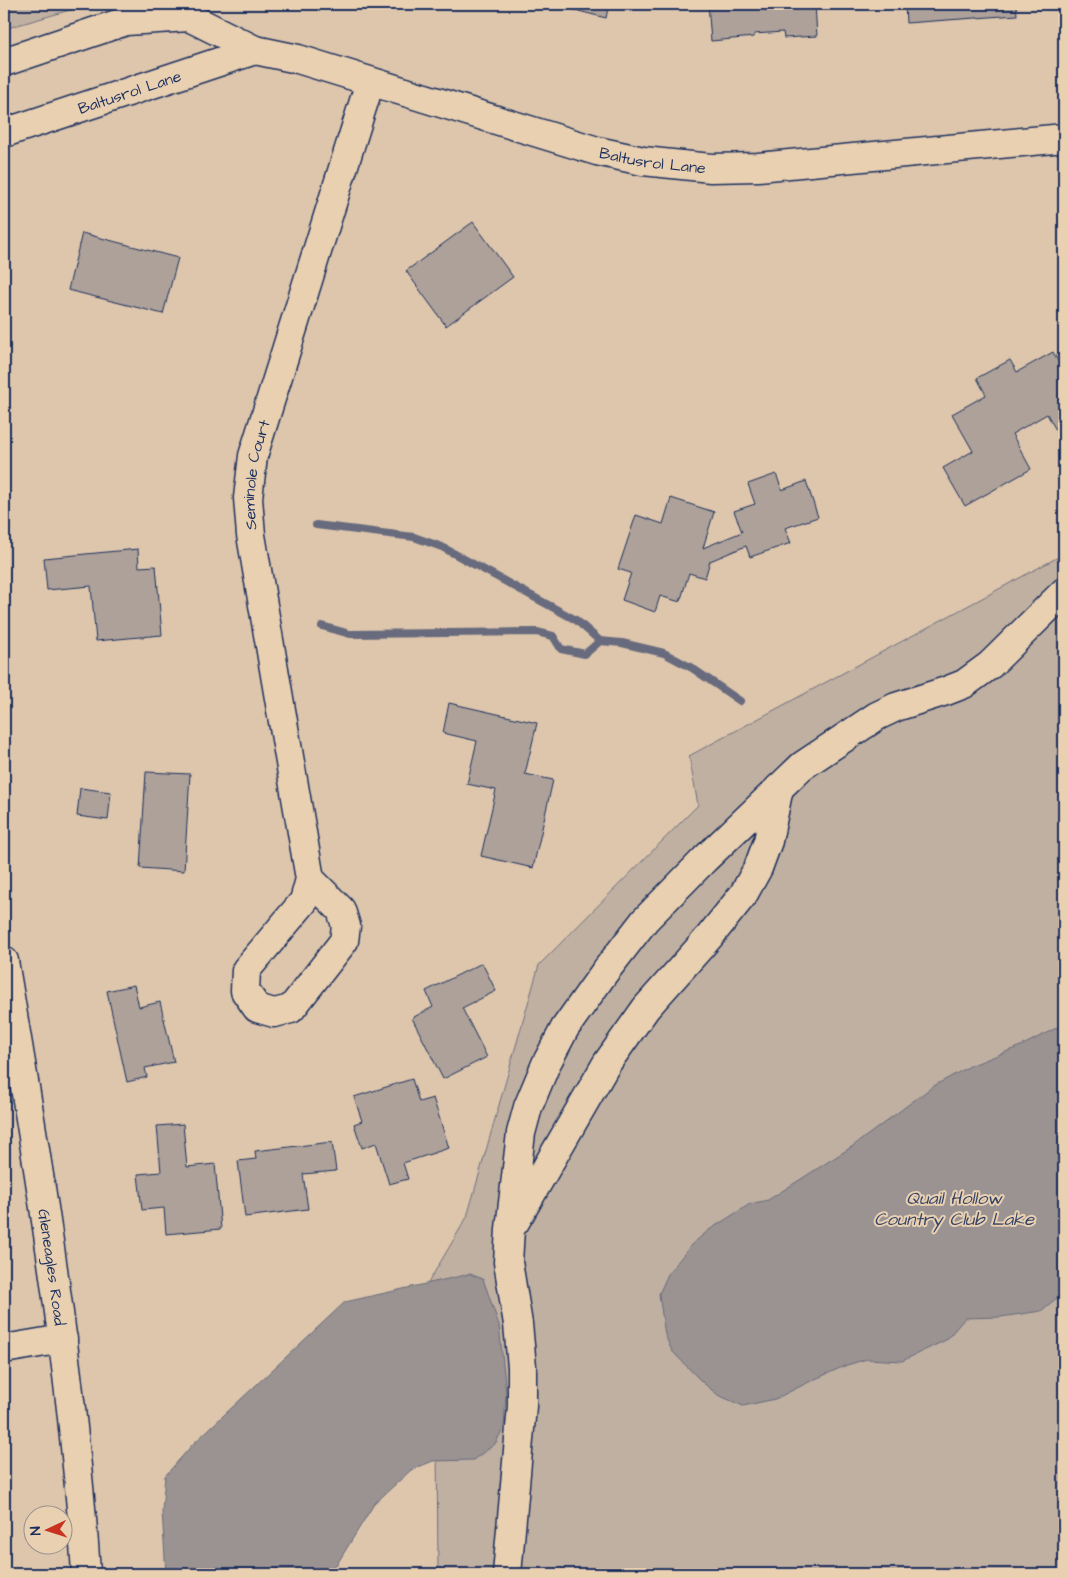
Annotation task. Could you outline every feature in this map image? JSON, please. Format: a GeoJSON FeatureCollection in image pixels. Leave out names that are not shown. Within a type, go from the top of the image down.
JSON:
{"type":"FeatureCollection","features":[{"type":"Feature","properties":{"kind":"street","name":"Baltusrol Lane"},"geometry":{"type":"LineString","coordinates":[[4,62],[126,21],[189,17],[255,50],[298,59],[597,151],[643,161],[711,168],[758,167],[1064,138]]}},
{"type":"Feature","properties":{"kind":"street","name":"Baltusrol Lane"},"geometry":{"type":"LineString","coordinates":[[4,134],[255,50]]}},
{"type":"Feature","properties":{"kind":"street","name":"Seminole Court"},"geometry":{"type":"LineString","coordinates":[[310,879],[341,910],[346,926],[344,941],[291,1009],[274,1013],[257,1008],[245,991],[246,970],[304,901],[310,879],[251,535],[248,498],[253,456],[370,82]]}},
{"type":"Feature","properties":{"kind":"street"},"geometry":{"type":"LineString","coordinates":[[507,1574],[522,1396],[522,1367],[518,1324],[508,1262],[510,1229],[521,1133],[528,1106],[546,1064],[565,1028],[645,920],[705,858],[802,766],[877,716],[896,707],[964,684],[990,664],[1064,592]]}},
{"type":"Feature","properties":{"kind":"street"},"geometry":{"type":"LineString","coordinates":[[510,1229],[607,1063],[646,1008],[710,936],[743,895],[758,868],[768,841],[779,788]]}},
{"type":"Feature","properties":{"kind":"street","name":"Gleneagles Road"},"geometry":{"type":"LineString","coordinates":[[4,961],[50,1242],[63,1339],[81,1502],[86,1574]]}},
{"type":"Feature","properties":{"kind":"street"},"geometry":{"type":"LineString","coordinates":[[4,1349],[63,1339]]}},
{"type":"Feature","properties":{"kind":"shaded area"},"geometry":{"type":"Polygon","coordinates":[[[4,4],[91,4],[4,29],[4,4]]]}},
{"type":"Feature","properties":{"kind":"shaded area"},"geometry":{"type":"Polygon","coordinates":[[[1064,554],[1064,1574],[438,1574],[437,1439],[381,1363],[467,1217],[539,965],[698,805],[689,756],[1064,554]]]}},
{"type":"Feature","properties":{"kind":"water","name":"Quail Hollow Country Club Lake"},"geometry":{"type":"Polygon","coordinates":[[[1064,1024],[1063,1293],[1041,1311],[1001,1317],[965,1318],[946,1340],[902,1361],[867,1359],[847,1365],[775,1399],[743,1406],[718,1395],[701,1381],[672,1351],[665,1335],[659,1294],[668,1274],[691,1245],[709,1230],[750,1204],[768,1200],[853,1146],[932,1087],[970,1066],[1023,1045],[1064,1024]]]}},
{"type":"Feature","properties":{"kind":"water"},"geometry":{"type":"Polygon","coordinates":[[[470,1274],[483,1279],[499,1325],[506,1393],[504,1427],[495,1444],[473,1460],[433,1461],[411,1470],[374,1504],[337,1564],[322,1574],[166,1574],[162,1511],[165,1476],[193,1444],[345,1302],[470,1274]]]}},
{"type":"Feature","properties":{"kind":"building"},"geometry":{"type":"Polygon","coordinates":[[[551,4],[609,4],[606,18],[551,4]]]}},
{"type":"Feature","properties":{"kind":"building"},"geometry":{"type":"Polygon","coordinates":[[[708,4],[815,4],[817,36],[784,38],[783,32],[754,34],[754,37],[711,41],[708,4]]]}},
{"type":"Feature","properties":{"kind":"building"},"geometry":{"type":"Polygon","coordinates":[[[905,4],[1016,4],[1017,15],[906,23],[905,4]]]}},
{"type":"Feature","properties":{"kind":"building"},"geometry":{"type":"Polygon","coordinates":[[[473,222],[513,277],[446,326],[406,271],[473,222]]]}},
{"type":"Feature","properties":{"kind":"building"},"geometry":{"type":"Polygon","coordinates":[[[82,233],[178,258],[163,314],[68,290],[82,233]]]}},
{"type":"Feature","properties":{"kind":"building"},"geometry":{"type":"Polygon","coordinates":[[[1053,352],[1064,372],[1064,437],[1061,439],[1047,414],[1012,434],[1031,469],[965,506],[943,468],[973,451],[952,414],[986,395],[977,378],[1010,360],[1017,372],[1053,352]]]}},
{"type":"Feature","properties":{"kind":"building"},"geometry":{"type":"Polygon","coordinates":[[[776,474],[782,490],[806,481],[818,517],[785,528],[791,543],[750,557],[746,546],[710,561],[705,578],[689,573],[680,602],[660,596],[655,612],[622,600],[631,573],[618,569],[636,515],[663,524],[671,498],[714,512],[703,548],[742,532],[734,511],[755,504],[748,484],[776,474]]]}},
{"type":"Feature","properties":{"kind":"building"},"geometry":{"type":"Polygon","coordinates":[[[138,549],[139,567],[156,566],[162,635],[96,641],[91,586],[47,590],[44,558],[138,549]]]}},
{"type":"Feature","properties":{"kind":"building"},"geometry":{"type":"Polygon","coordinates":[[[449,703],[537,723],[525,774],[553,780],[533,868],[481,856],[496,790],[467,784],[477,741],[443,733],[449,703]]]}},
{"type":"Feature","properties":{"kind":"building"},"geometry":{"type":"Polygon","coordinates":[[[146,772],[190,774],[184,871],[140,868],[146,772]]]}},
{"type":"Feature","properties":{"kind":"building"},"geometry":{"type":"Polygon","coordinates":[[[80,788],[111,792],[108,820],[77,816],[80,788]]]}},
{"type":"Feature","properties":{"kind":"building"},"geometry":{"type":"Polygon","coordinates":[[[482,963],[496,991],[462,1008],[487,1057],[443,1079],[412,1018],[433,1007],[426,991],[482,963]]]}},
{"type":"Feature","properties":{"kind":"building"},"geometry":{"type":"Polygon","coordinates":[[[134,985],[139,1007],[160,1002],[174,1062],[145,1068],[147,1077],[127,1082],[107,991],[134,985]]]}},
{"type":"Feature","properties":{"kind":"building"},"geometry":{"type":"Polygon","coordinates":[[[412,1079],[419,1102],[433,1098],[449,1148],[403,1163],[408,1179],[389,1184],[376,1143],[362,1148],[354,1124],[362,1121],[354,1097],[412,1079]]]}},
{"type":"Feature","properties":{"kind":"building"},"geometry":{"type":"Polygon","coordinates":[[[183,1124],[187,1167],[215,1164],[221,1229],[166,1234],[164,1208],[142,1210],[138,1174],[161,1172],[157,1126],[183,1124]]]}},
{"type":"Feature","properties":{"kind":"building"},"geometry":{"type":"Polygon","coordinates":[[[332,1142],[336,1171],[303,1174],[308,1209],[245,1217],[238,1161],[256,1159],[255,1151],[332,1142]]]}},
{"type":"Feature","properties":{"kind":"waterway"},"geometry":{"type":"LineString","coordinates":[[316,525],[414,537],[442,547],[576,620],[600,641],[622,643],[664,653],[692,668],[740,701]]}},
{"type":"Feature","properties":{"kind":"waterway"},"geometry":{"type":"LineString","coordinates":[[322,626],[350,634],[537,632],[553,636],[561,649],[585,654],[600,641]]}}]}
